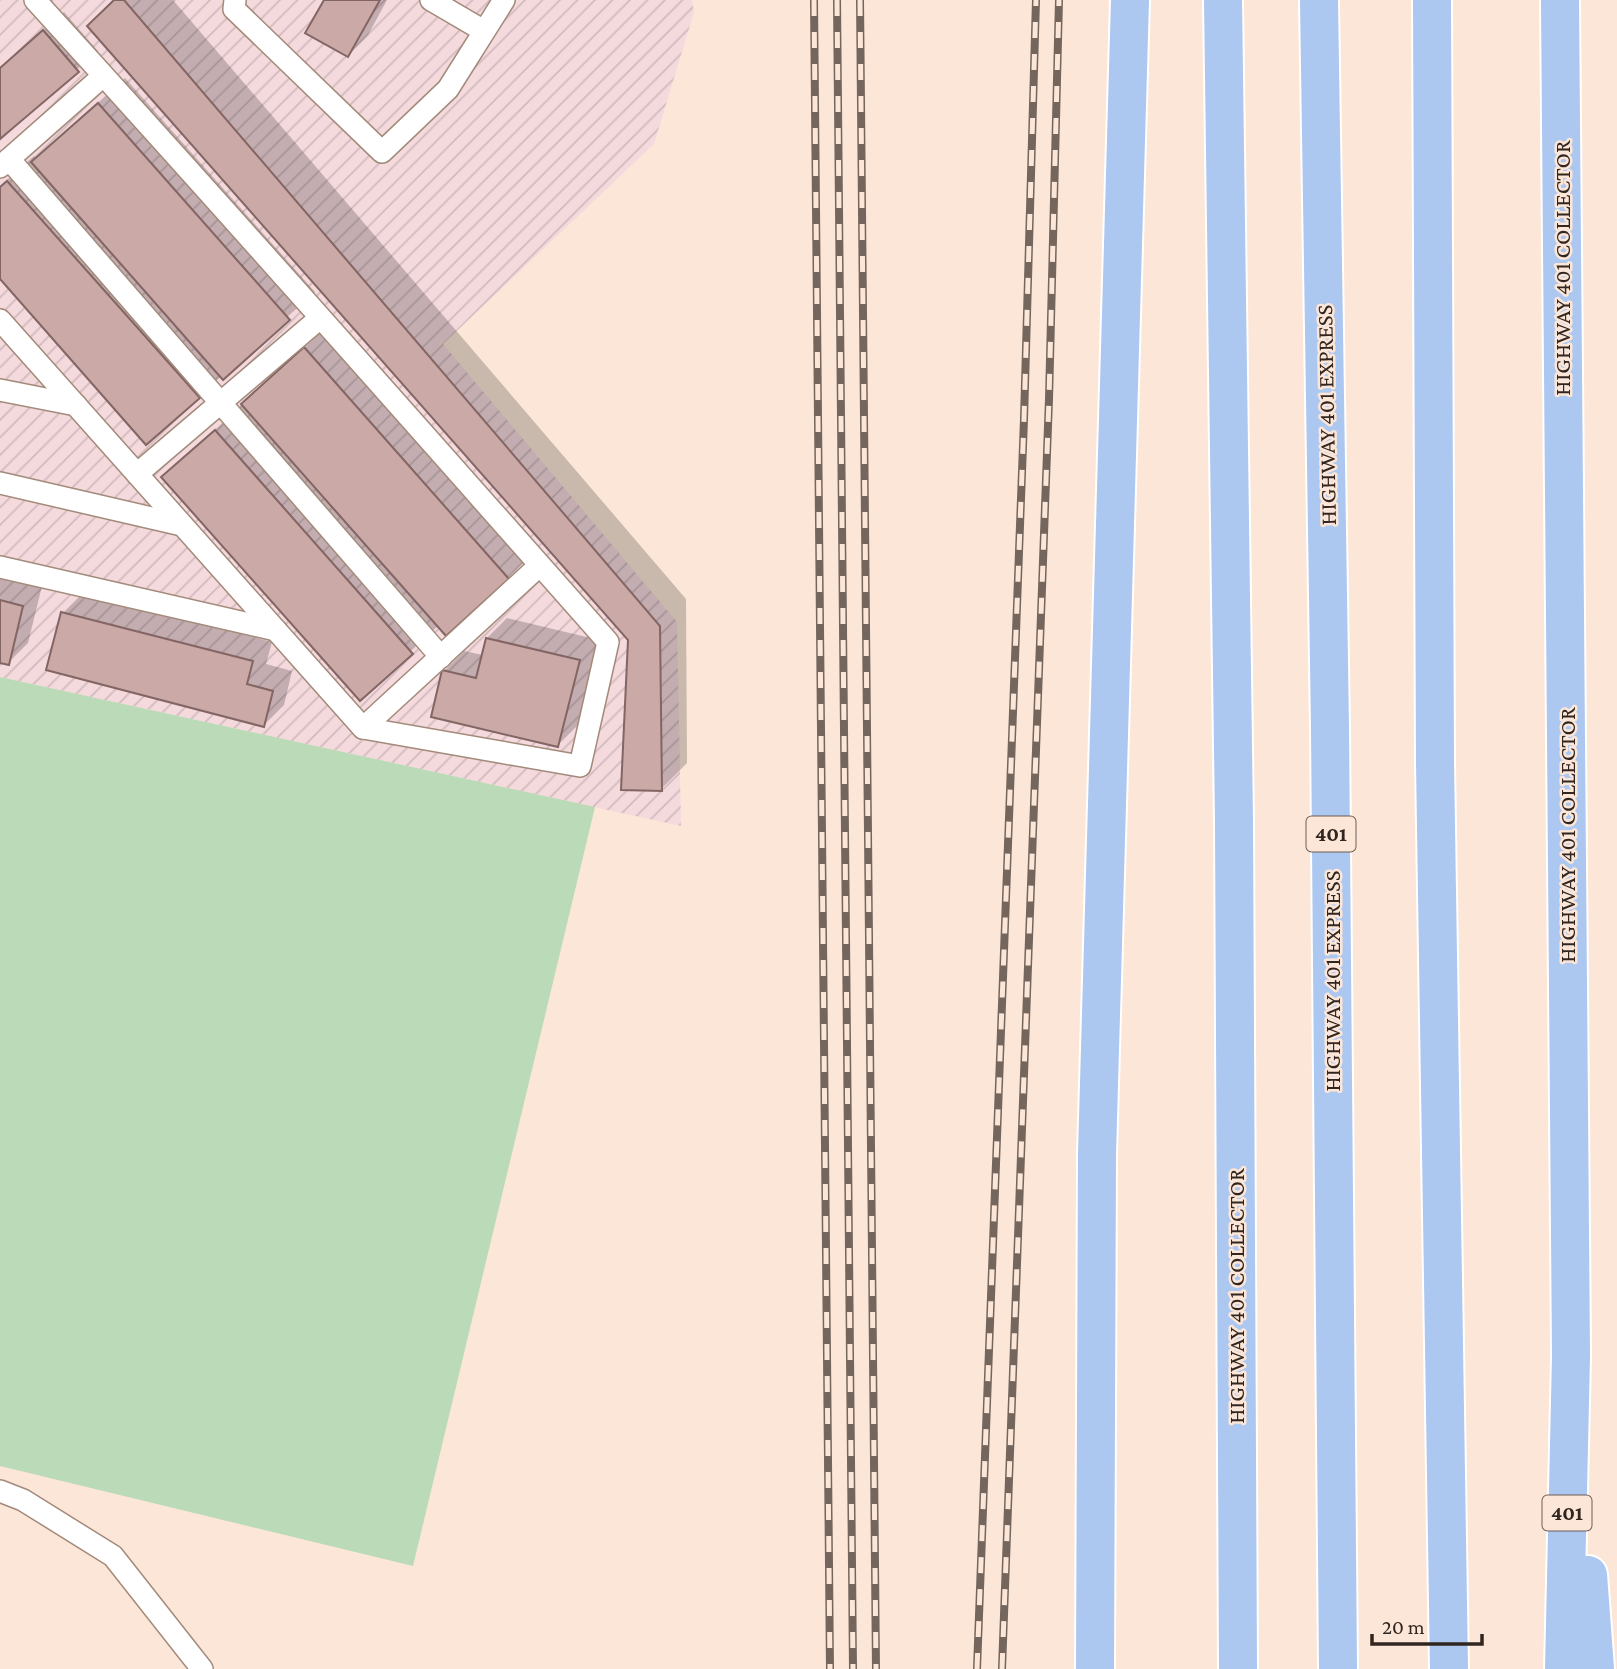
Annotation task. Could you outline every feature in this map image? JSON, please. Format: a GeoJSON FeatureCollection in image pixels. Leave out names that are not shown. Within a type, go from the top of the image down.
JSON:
{"type":"FeatureCollection","features":[{"type":"Feature","properties":{"kind":"highway"},"geometry":{"type":"LineString","coordinates":[[1095,1669],[1097,1154],[1130,0]]}},
{"type":"Feature","properties":{"kind":"highway","name":"HIGHWAY 401 COLLECTOR"},"geometry":{"type":"LineString","coordinates":[[1223,0],[1234,822],[1238,1669]]}},
{"type":"Feature","properties":{"kind":"highway","name":"HIGHWAY 401 EXPRESS"},"geometry":{"type":"LineString","coordinates":[[1319,0],[1331,728],[1338,1669]]}},
{"type":"Feature","properties":{"kind":"highway"},"geometry":{"type":"LineString","coordinates":[[1432,0],[1435,748],[1449,1669]]}},
{"type":"Feature","properties":{"kind":"highway","name":"HIGHWAY 401 COLLECTOR"},"geometry":{"type":"LineString","coordinates":[[1560,0],[1571,1356],[1564,1669]]}},
{"type":"Feature","properties":{"kind":"highway"},"geometry":{"type":"LineString","coordinates":[[1571,1356],[1595,1669]]}},
{"type":"Feature","properties":{"kind":"lane"},"geometry":{"type":"LineString","coordinates":[[0,320],[363,728],[580,766],[608,642],[35,0]]}},
{"type":"Feature","properties":{"kind":"lane"},"geometry":{"type":"LineString","coordinates":[[235,0],[234,9],[382,152],[448,89],[504,0]]}},
{"type":"Feature","properties":{"kind":"lane"},"geometry":{"type":"LineString","coordinates":[[431,0],[484,31]]}},
{"type":"Feature","properties":{"kind":"lane"},"geometry":{"type":"LineString","coordinates":[[103,76],[5,163],[441,657]]}},
{"type":"Feature","properties":{"kind":"lane"},"geometry":{"type":"LineString","coordinates":[[137,474],[320,318]]}},
{"type":"Feature","properties":{"kind":"lane"},"geometry":{"type":"LineString","coordinates":[[0,390],[76,405]]}},
{"type":"Feature","properties":{"kind":"lane"},"geometry":{"type":"LineString","coordinates":[[0,482],[182,525]]}},
{"type":"Feature","properties":{"kind":"lane"},"geometry":{"type":"LineString","coordinates":[[363,728],[540,565]]}},
{"type":"Feature","properties":{"kind":"lane"},"geometry":{"type":"LineString","coordinates":[[0,568],[276,630]]}},
{"type":"Feature","properties":{"kind":"lane"},"geometry":{"type":"LineString","coordinates":[[0,1491],[23,1500],[113,1556],[202,1669]]}},
{"type":"Feature","properties":{"kind":"shaded area"},"geometry":{"type":"Polygon","coordinates":[[[0,0],[692,0],[694,12],[654,144],[443,344],[677,622],[681,826],[0,677],[0,0]]]}},
{"type":"Feature","properties":{"kind":"green space"},"geometry":{"type":"Polygon","coordinates":[[[0,677],[595,807],[413,1566],[0,1466],[0,677]]]}},
{"type":"Feature","properties":{"kind":"building"},"geometry":{"type":"Polygon","coordinates":[[[114,0],[124,0],[660,626],[662,791],[621,790],[628,640],[87,26],[114,0]]]}},
{"type":"Feature","properties":{"kind":"building"},"geometry":{"type":"Polygon","coordinates":[[[324,0],[380,0],[348,57],[305,33],[324,0]]]}},
{"type":"Feature","properties":{"kind":"building"},"geometry":{"type":"Polygon","coordinates":[[[43,30],[79,72],[0,139],[0,68],[43,30]]]}},
{"type":"Feature","properties":{"kind":"building"},"geometry":{"type":"Polygon","coordinates":[[[98,103],[290,320],[223,380],[31,162],[98,103]]]}},
{"type":"Feature","properties":{"kind":"building"},"geometry":{"type":"Polygon","coordinates":[[[7,181],[200,398],[146,445],[0,279],[0,187],[7,181]]]}},
{"type":"Feature","properties":{"kind":"building"},"geometry":{"type":"Polygon","coordinates":[[[304,347],[509,579],[446,636],[241,404],[304,347]]]}},
{"type":"Feature","properties":{"kind":"building"},"geometry":{"type":"Polygon","coordinates":[[[215,430],[413,654],[360,701],[161,477],[215,430]]]}},
{"type":"Feature","properties":{"kind":"building"},"geometry":{"type":"Polygon","coordinates":[[[0,600],[23,606],[9,665],[0,663],[0,600]]]}},
{"type":"Feature","properties":{"kind":"building"},"geometry":{"type":"Polygon","coordinates":[[[61,612],[253,661],[247,684],[273,691],[264,727],[46,670],[61,612]]]}},
{"type":"Feature","properties":{"kind":"building"},"geometry":{"type":"Polygon","coordinates":[[[486,638],[580,660],[558,747],[431,717],[442,670],[476,678],[486,638]]]}},
{"type":"Feature","properties":{"kind":"railway"},"geometry":{"type":"LineString","coordinates":[[814,0],[830,1669]]}},
{"type":"Feature","properties":{"kind":"railway"},"geometry":{"type":"LineString","coordinates":[[837,0],[853,1669]]}},
{"type":"Feature","properties":{"kind":"railway"},"geometry":{"type":"LineString","coordinates":[[860,0],[876,1669]]}},
{"type":"Feature","properties":{"kind":"railway"},"geometry":{"type":"LineString","coordinates":[[977,1669],[1024,419],[1036,0]]}},
{"type":"Feature","properties":{"kind":"railway"},"geometry":{"type":"LineString","coordinates":[[1002,1669],[1049,399],[1059,0]]}}]}
